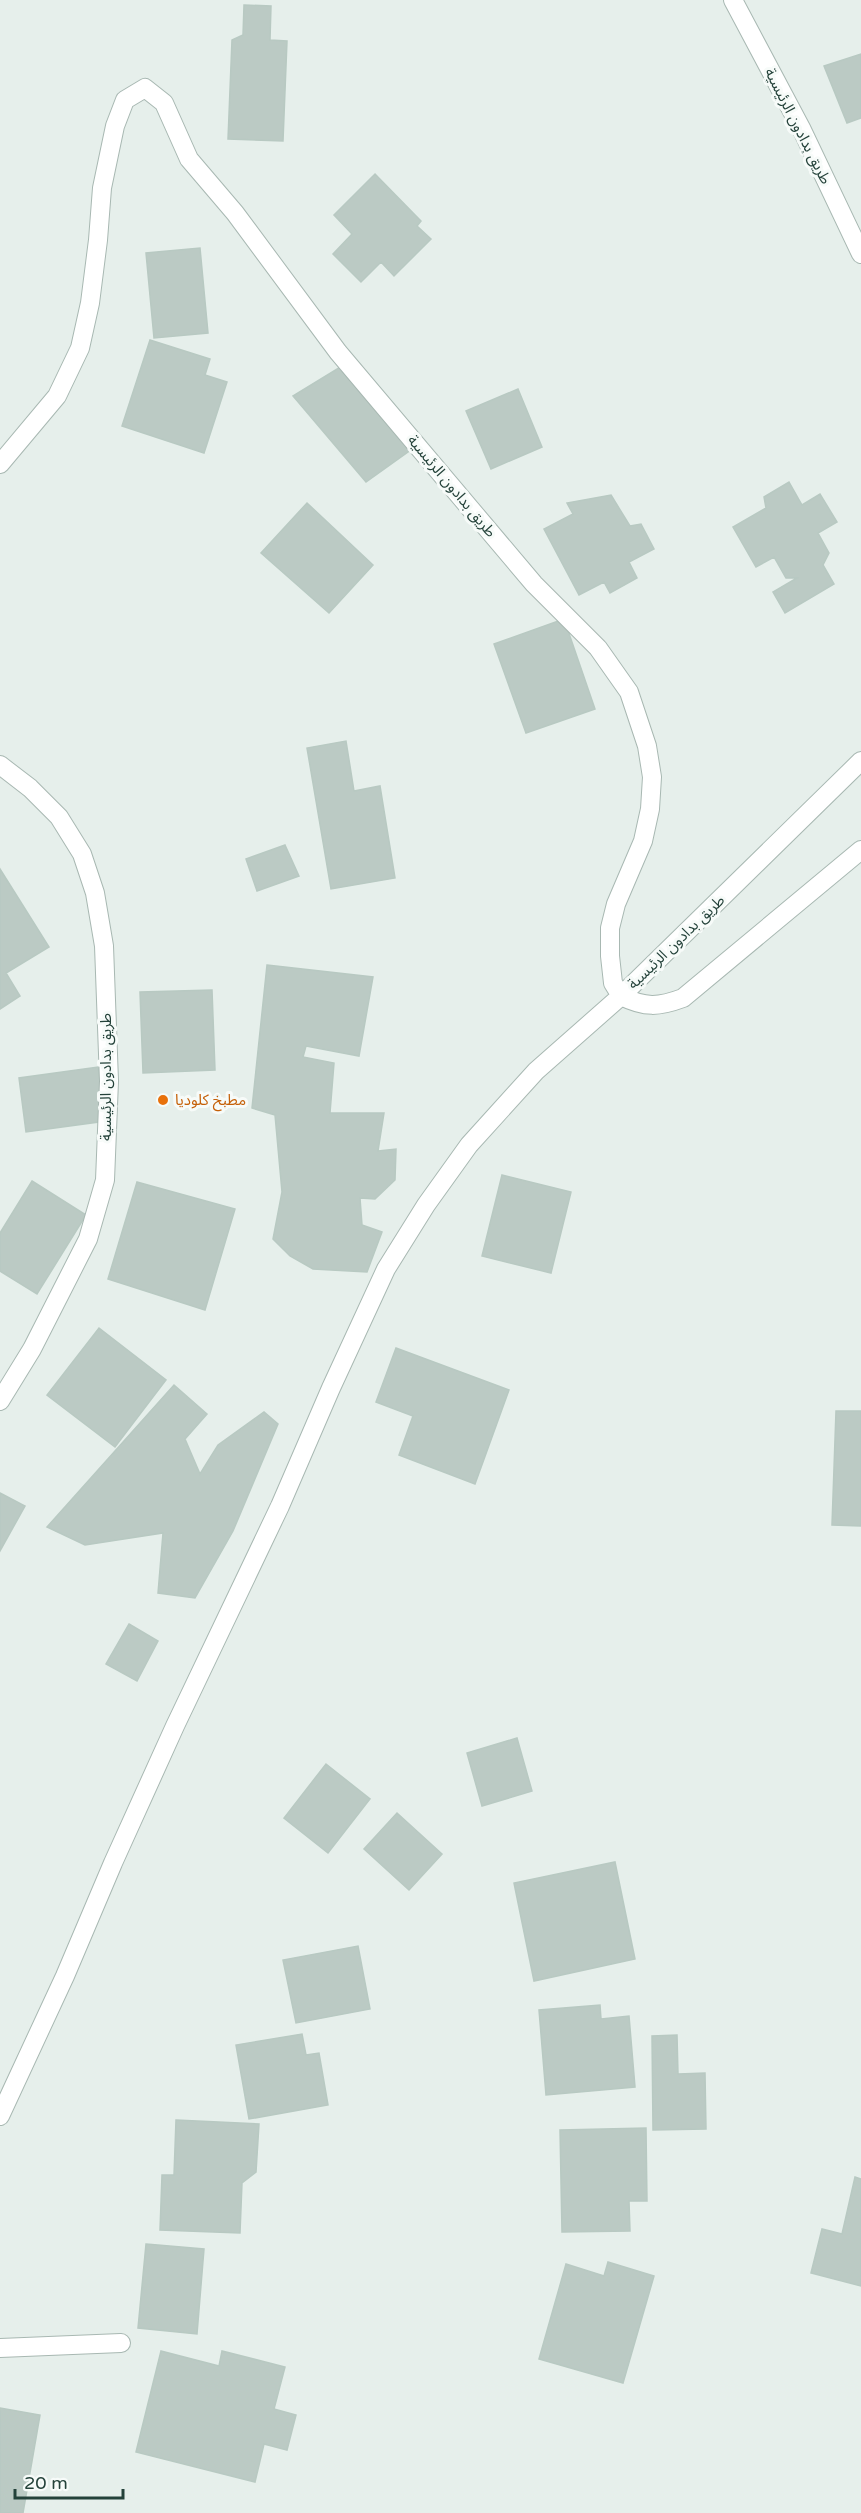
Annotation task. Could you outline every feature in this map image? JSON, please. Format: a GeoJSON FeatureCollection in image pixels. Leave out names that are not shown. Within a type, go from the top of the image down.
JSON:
{"type":"FeatureCollection","features":[{"type":"Feature","properties":{"kind":"street","name":"طريق بدادون الرئيسية"},"geometry":{"type":"LineString","coordinates":[[733,0],[802,130],[861,254]]}},
{"type":"Feature","properties":{"kind":"street","name":"طريق بدادون الرئيسية"},"geometry":{"type":"LineString","coordinates":[[0,464],[57,396],[76,356],[90,303],[99,240],[102,188],[115,126],[125,100],[145,88],[164,103],[189,159],[235,213],[338,352],[534,584],[598,648],[629,692],[647,746],[652,777],[650,809],[643,841],[616,904],[610,928],[613,983],[621,996],[861,761]]}},
{"type":"Feature","properties":{"kind":"street","name":"طريق بدادون الرئيسية"},"geometry":{"type":"LineString","coordinates":[[0,1401],[32,1349],[88,1239],[105,1180],[109,1081],[105,946],[95,893],[82,854],[59,817],[30,788],[3,769]]}},
{"type":"Feature","properties":{"kind":"street"},"geometry":{"type":"LineString","coordinates":[[0,2115],[65,1976],[112,1863],[280,1506],[386,1269],[426,1205],[469,1145],[536,1071],[621,996],[638,1005],[665,1005],[683,998],[861,850]]}},
{"type":"Feature","properties":{"kind":"street"},"geometry":{"type":"LineString","coordinates":[[0,2348],[121,2343]]}},
{"type":"Feature","properties":{"kind":"building"},"geometry":{"type":"Polygon","coordinates":[[[244,5],[271,6],[270,40],[287,41],[283,141],[228,139],[232,40],[243,35],[244,5]]]}},
{"type":"Feature","properties":{"kind":"building"},"geometry":{"type":"Polygon","coordinates":[[[861,54],[861,118],[847,123],[824,66],[861,54]]]}},
{"type":"Feature","properties":{"kind":"building"},"geometry":{"type":"Polygon","coordinates":[[[375,174],[421,221],[417,226],[431,239],[394,276],[381,262],[361,282],[333,254],[352,234],[334,215],[375,174]]]}},
{"type":"Feature","properties":{"kind":"building"},"geometry":{"type":"Polygon","coordinates":[[[200,248],[208,333],[154,338],[146,253],[200,248]]]}},
{"type":"Feature","properties":{"kind":"building"},"geometry":{"type":"Polygon","coordinates":[[[150,340],[210,359],[205,375],[227,382],[204,453],[122,426],[150,340]]]}},
{"type":"Feature","properties":{"kind":"building"},"geometry":{"type":"Polygon","coordinates":[[[342,366],[412,449],[366,482],[293,396],[342,366]]]}},
{"type":"Feature","properties":{"kind":"building"},"geometry":{"type":"Polygon","coordinates":[[[518,389],[542,447],[491,469],[466,411],[518,389]]]}},
{"type":"Feature","properties":{"kind":"building"},"geometry":{"type":"Polygon","coordinates":[[[789,482],[802,505],[820,494],[837,522],[818,533],[829,553],[823,565],[834,584],[785,613],[773,592],[797,578],[786,578],[774,557],[756,567],[733,527],[766,508],[764,497],[789,482]]]}},
{"type":"Feature","properties":{"kind":"building"},"geometry":{"type":"Polygon","coordinates":[[[611,495],[630,526],[641,524],[654,549],[629,562],[637,578],[610,593],[604,582],[579,595],[544,529],[573,514],[567,503],[611,495]]]}},
{"type":"Feature","properties":{"kind":"building"},"geometry":{"type":"Polygon","coordinates":[[[307,503],[373,565],[329,613],[261,553],[307,503]]]}},
{"type":"Feature","properties":{"kind":"building"},"geometry":{"type":"Polygon","coordinates":[[[564,619],[595,709],[526,733],[494,644],[564,619]]]}},
{"type":"Feature","properties":{"kind":"building"},"geometry":{"type":"Polygon","coordinates":[[[346,741],[354,791],[380,786],[395,878],[331,889],[307,748],[346,741]]]}},
{"type":"Feature","properties":{"kind":"building"},"geometry":{"type":"Polygon","coordinates":[[[285,845],[299,876],[257,891],[246,859],[285,845]]]}},
{"type":"Feature","properties":{"kind":"building"},"geometry":{"type":"Polygon","coordinates":[[[0,869],[49,947],[6,973],[20,996],[0,1009],[0,869]]]}},
{"type":"Feature","properties":{"kind":"building"},"geometry":{"type":"Polygon","coordinates":[[[267,965],[373,977],[359,1056],[306,1046],[303,1057],[334,1063],[330,1113],[384,1113],[378,1151],[396,1149],[395,1180],[375,1199],[360,1198],[362,1225],[382,1232],[367,1272],[313,1269],[290,1256],[273,1239],[282,1192],[275,1115],[252,1108],[267,965]]]}},
{"type":"Feature","properties":{"kind":"building"},"geometry":{"type":"Polygon","coordinates":[[[212,990],[215,1070],[143,1073],[140,992],[212,990]]]}},
{"type":"Feature","properties":{"kind":"building"},"geometry":{"type":"Polygon","coordinates":[[[98,1067],[106,1121],[26,1132],[19,1078],[98,1067]]]}},
{"type":"Feature","properties":{"kind":"building"},"geometry":{"type":"Polygon","coordinates":[[[502,1175],[571,1192],[551,1273],[482,1256],[502,1175]]]}},
{"type":"Feature","properties":{"kind":"building"},"geometry":{"type":"Polygon","coordinates":[[[32,1181],[86,1215],[37,1294],[0,1271],[0,1233],[32,1181]]]}},
{"type":"Feature","properties":{"kind":"building"},"geometry":{"type":"Polygon","coordinates":[[[137,1182],[235,1209],[205,1310],[108,1279],[137,1182]]]}},
{"type":"Feature","properties":{"kind":"building"},"geometry":{"type":"Polygon","coordinates":[[[99,1328],[166,1380],[115,1447],[47,1395],[99,1328]]]}},
{"type":"Feature","properties":{"kind":"building"},"geometry":{"type":"Polygon","coordinates":[[[396,1348],[509,1390],[475,1484],[399,1455],[413,1416],[376,1402],[396,1348]]]}},
{"type":"Feature","properties":{"kind":"building"},"geometry":{"type":"Polygon","coordinates":[[[174,1385],[207,1414],[185,1439],[200,1474],[218,1445],[264,1412],[278,1424],[233,1531],[195,1598],[158,1593],[163,1533],[85,1545],[47,1527],[174,1385]]]}},
{"type":"Feature","properties":{"kind":"building"},"geometry":{"type":"Polygon","coordinates":[[[836,1411],[861,1411],[861,1526],[832,1525],[836,1411]]]}},
{"type":"Feature","properties":{"kind":"building"},"geometry":{"type":"Polygon","coordinates":[[[0,1493],[25,1506],[0,1551],[0,1493]]]}},
{"type":"Feature","properties":{"kind":"building"},"geometry":{"type":"Polygon","coordinates":[[[129,1624],[158,1641],[137,1681],[106,1664],[129,1624]]]}},
{"type":"Feature","properties":{"kind":"building"},"geometry":{"type":"Polygon","coordinates":[[[517,1738],[532,1791],[482,1806],[467,1753],[517,1738]]]}},
{"type":"Feature","properties":{"kind":"building"},"geometry":{"type":"Polygon","coordinates":[[[326,1764],[370,1799],[328,1853],[284,1818],[326,1764]]]}},
{"type":"Feature","properties":{"kind":"building"},"geometry":{"type":"Polygon","coordinates":[[[397,1813],[442,1854],[409,1890],[364,1849],[397,1813]]]}},
{"type":"Feature","properties":{"kind":"building"},"geometry":{"type":"Polygon","coordinates":[[[615,1862],[635,1959],[534,1981],[514,1883],[615,1862]]]}},
{"type":"Feature","properties":{"kind":"building"},"geometry":{"type":"Polygon","coordinates":[[[358,1946],[370,2009],[296,2023],[283,1960],[358,1946]]]}},
{"type":"Feature","properties":{"kind":"building"},"geometry":{"type":"Polygon","coordinates":[[[600,2005],[601,2019],[629,2016],[635,2087],[546,2095],[539,2010],[600,2005]]]}},
{"type":"Feature","properties":{"kind":"building"},"geometry":{"type":"Polygon","coordinates":[[[302,2034],[306,2055],[319,2053],[328,2105],[249,2119],[236,2045],[302,2034]]]}},
{"type":"Feature","properties":{"kind":"building"},"geometry":{"type":"Polygon","coordinates":[[[677,2035],[678,2074],[705,2073],[706,2129],[653,2130],[652,2036],[677,2035]]]}},
{"type":"Feature","properties":{"kind":"building"},"geometry":{"type":"Polygon","coordinates":[[[176,2120],[259,2124],[256,2172],[242,2183],[240,2233],[160,2230],[162,2175],[174,2175],[176,2120]]]}},
{"type":"Feature","properties":{"kind":"building"},"geometry":{"type":"Polygon","coordinates":[[[646,2128],[647,2201],[629,2201],[630,2231],[562,2232],[560,2130],[646,2128]]]}},
{"type":"Feature","properties":{"kind":"building"},"geometry":{"type":"Polygon","coordinates":[[[855,2177],[861,2179],[861,2286],[811,2273],[822,2229],[842,2234],[855,2177]]]}},
{"type":"Feature","properties":{"kind":"building"},"geometry":{"type":"Polygon","coordinates":[[[146,2244],[204,2249],[197,2334],[138,2328],[146,2244]]]}},
{"type":"Feature","properties":{"kind":"building"},"geometry":{"type":"Polygon","coordinates":[[[608,2262],[654,2276],[623,2383],[539,2359],[566,2264],[604,2276],[608,2262]]]}},
{"type":"Feature","properties":{"kind":"building"},"geometry":{"type":"Polygon","coordinates":[[[161,2351],[219,2366],[222,2351],[285,2367],[274,2409],[296,2415],[287,2450],[264,2444],[255,2482],[136,2452],[161,2351]]]}},
{"type":"Feature","properties":{"kind":"building"},"geometry":{"type":"Polygon","coordinates":[[[0,2408],[40,2415],[23,2513],[0,2513],[0,2408]]]}},
{"type":"Feature","properties":{"kind":"place","name":"مطبخ كلوديا"},"geometry":{"type":"Point","coordinates":[163,1100]}}]}
